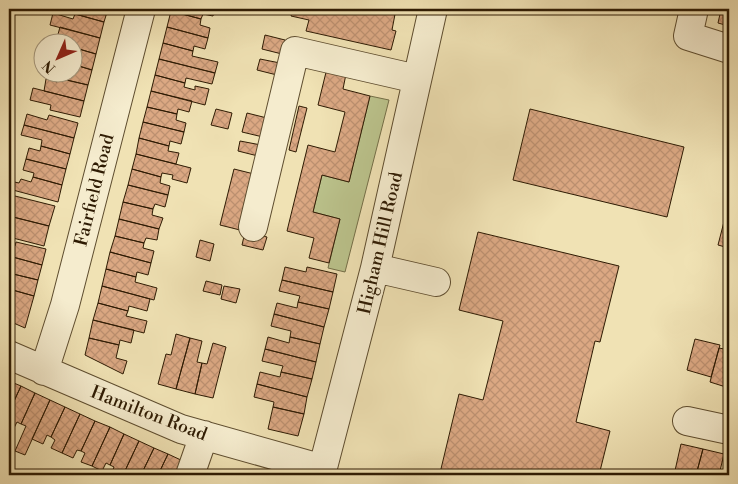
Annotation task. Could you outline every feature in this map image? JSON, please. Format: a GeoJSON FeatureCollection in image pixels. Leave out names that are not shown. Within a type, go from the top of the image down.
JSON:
{"type":"FeatureCollection","features":[{"type":"Feature","properties":{"kind":"street","name":"Fairfield Road"},"geometry":{"type":"LineString","coordinates":[[44,371],[65,305],[141,9]]}},
{"type":"Feature","properties":{"kind":"street","name":"Higham Hill Road"},"geometry":{"type":"LineString","coordinates":[[322,472],[375,268],[432,9]]}},
{"type":"Feature","properties":{"kind":"street"},"geometry":{"type":"LineString","coordinates":[[694,9],[688,36],[729,49]]}},
{"type":"Feature","properties":{"kind":"street"},"geometry":{"type":"LineString","coordinates":[[253,227],[295,51],[417,79]]}},
{"type":"Feature","properties":{"kind":"street"},"geometry":{"type":"LineString","coordinates":[[375,268],[436,282]]}},
{"type":"Feature","properties":{"kind":"street","name":"Hamilton Road"},"geometry":{"type":"LineString","coordinates":[[9,355],[181,429],[322,472]]}},
{"type":"Feature","properties":{"kind":"street"},"geometry":{"type":"LineString","coordinates":[[687,421],[729,430]]}},
{"type":"Feature","properties":{"kind":"street"},"geometry":{"type":"LineString","coordinates":[[190,475],[204,435]]}},
{"type":"Feature","properties":{"kind":"green space"},"geometry":{"type":"Polygon","coordinates":[[[370,96],[389,100],[345,272],[328,268],[340,219],[313,212],[322,175],[349,182],[370,96]]]}},
{"type":"Feature","properties":{"kind":"building"},"geometry":{"type":"Polygon","coordinates":[[[76,9],[108,9],[104,22],[75,14],[76,9]]]}},
{"type":"Feature","properties":{"kind":"building"},"geometry":{"type":"Polygon","coordinates":[[[172,9],[215,9],[213,16],[203,14],[201,19],[171,11],[172,9]]]}},
{"type":"Feature","properties":{"kind":"building"},"geometry":{"type":"Polygon","coordinates":[[[293,9],[396,9],[392,30],[396,31],[391,50],[306,31],[309,20],[291,16],[293,9]]]}},
{"type":"Feature","properties":{"kind":"building"},"geometry":{"type":"Polygon","coordinates":[[[714,9],[729,9],[729,26],[718,23],[720,14],[713,12],[714,9]]]}},
{"type":"Feature","properties":{"kind":"building"},"geometry":{"type":"Polygon","coordinates":[[[171,11],[201,19],[200,25],[210,28],[208,38],[167,27],[171,11]]]}},
{"type":"Feature","properties":{"kind":"building"},"geometry":{"type":"Polygon","coordinates":[[[53,13],[73,19],[75,14],[104,22],[100,38],[50,25],[53,13]]]}},
{"type":"Feature","properties":{"kind":"building"},"geometry":{"type":"Polygon","coordinates":[[[60,27],[78,32],[59,32],[60,27]]]}},
{"type":"Feature","properties":{"kind":"building"},"geometry":{"type":"Polygon","coordinates":[[[167,27],[208,38],[205,49],[194,46],[193,51],[163,43],[167,27]]]}},
{"type":"Feature","properties":{"kind":"building"},"geometry":{"type":"Polygon","coordinates":[[[82,33],[100,38],[96,54],[82,50],[82,33]]]}},
{"type":"Feature","properties":{"kind":"building"},"geometry":{"type":"Polygon","coordinates":[[[265,35],[285,40],[282,54],[262,49],[265,35]]]}},
{"type":"Feature","properties":{"kind":"building"},"geometry":{"type":"Polygon","coordinates":[[[163,43],[193,51],[192,56],[218,62],[215,73],[159,59],[163,43]]]}},
{"type":"Feature","properties":{"kind":"building"},"geometry":{"type":"Polygon","coordinates":[[[82,50],[96,54],[92,70],[82,67],[82,50]]]}},
{"type":"Feature","properties":{"kind":"building"},"geometry":{"type":"Polygon","coordinates":[[[159,59],[215,73],[212,84],[186,78],[185,83],[155,75],[159,59]]]}},
{"type":"Feature","properties":{"kind":"building"},"geometry":{"type":"Polygon","coordinates":[[[260,59],[280,63],[277,75],[257,70],[260,59]]]}},
{"type":"Feature","properties":{"kind":"building"},"geometry":{"type":"Polygon","coordinates":[[[328,64],[347,69],[343,89],[370,96],[349,182],[322,175],[313,212],[340,219],[329,263],[309,258],[314,238],[287,231],[308,145],[335,152],[345,112],[318,105],[328,64]]]}},
{"type":"Feature","properties":{"kind":"building"},"geometry":{"type":"Polygon","coordinates":[[[82,67],[92,70],[88,85],[75,82],[82,82],[82,67]]]}},
{"type":"Feature","properties":{"kind":"building"},"geometry":{"type":"Polygon","coordinates":[[[155,75],[185,83],[184,87],[195,90],[195,86],[209,89],[205,105],[151,91],[155,75]]]}},
{"type":"Feature","properties":{"kind":"building"},"geometry":{"type":"Polygon","coordinates":[[[46,82],[75,82],[88,85],[84,101],[44,91],[46,82]]]}},
{"type":"Feature","properties":{"kind":"building"},"geometry":{"type":"Polygon","coordinates":[[[33,88],[84,101],[80,117],[50,110],[51,105],[30,100],[33,88]]]}},
{"type":"Feature","properties":{"kind":"building"},"geometry":{"type":"Polygon","coordinates":[[[151,91],[192,101],[189,112],[178,109],[177,114],[147,107],[151,91]]]}},
{"type":"Feature","properties":{"kind":"building"},"geometry":{"type":"Polygon","coordinates":[[[299,106],[307,108],[296,152],[289,150],[299,106]]]}},
{"type":"Feature","properties":{"kind":"building"},"geometry":{"type":"Polygon","coordinates":[[[147,107],[177,114],[176,120],[186,123],[184,132],[143,122],[147,107]]]}},
{"type":"Feature","properties":{"kind":"building"},"geometry":{"type":"Polygon","coordinates":[[[216,109],[232,113],[228,129],[211,125],[216,109]]]}},
{"type":"Feature","properties":{"kind":"building"},"geometry":{"type":"Polygon","coordinates":[[[530,109],[684,147],[667,217],[513,180],[530,109]]]}},
{"type":"Feature","properties":{"kind":"building"},"geometry":{"type":"Polygon","coordinates":[[[247,113],[267,118],[263,137],[242,132],[247,113]]]}},
{"type":"Feature","properties":{"kind":"building"},"geometry":{"type":"Polygon","coordinates":[[[27,114],[47,120],[49,115],[78,123],[74,138],[24,125],[27,114]]]}},
{"type":"Feature","properties":{"kind":"building"},"geometry":{"type":"Polygon","coordinates":[[[143,122],[184,132],[181,144],[170,141],[169,146],[139,138],[143,122]]]}},
{"type":"Feature","properties":{"kind":"building"},"geometry":{"type":"Polygon","coordinates":[[[24,125],[74,138],[70,154],[41,146],[42,140],[21,135],[24,125]]]}},
{"type":"Feature","properties":{"kind":"building"},"geometry":{"type":"Polygon","coordinates":[[[139,138],[169,146],[168,151],[179,153],[176,164],[136,154],[139,138]]]}},
{"type":"Feature","properties":{"kind":"building"},"geometry":{"type":"Polygon","coordinates":[[[240,141],[261,145],[258,156],[238,151],[240,141]]]}},
{"type":"Feature","properties":{"kind":"building"},"geometry":{"type":"Polygon","coordinates":[[[41,146],[70,154],[66,169],[26,159],[29,148],[40,151],[41,146]]]}},
{"type":"Feature","properties":{"kind":"building"},"geometry":{"type":"Polygon","coordinates":[[[136,154],[191,168],[187,183],[172,179],[173,175],[162,173],[161,177],[132,169],[136,154]]]}},
{"type":"Feature","properties":{"kind":"building"},"geometry":{"type":"Polygon","coordinates":[[[26,159],[66,169],[62,185],[33,177],[34,173],[23,170],[26,159]]]}},
{"type":"Feature","properties":{"kind":"building"},"geometry":{"type":"Polygon","coordinates":[[[132,169],[161,177],[160,183],[170,186],[168,195],[128,185],[132,169]]]}},
{"type":"Feature","properties":{"kind":"building"},"geometry":{"type":"Polygon","coordinates":[[[234,169],[254,174],[240,230],[220,225],[234,169]]]}},
{"type":"Feature","properties":{"kind":"building"},"geometry":{"type":"Polygon","coordinates":[[[33,177],[62,185],[58,202],[9,189],[10,181],[19,183],[21,179],[31,182],[33,177]]]}},
{"type":"Feature","properties":{"kind":"building"},"geometry":{"type":"Polygon","coordinates":[[[128,185],[168,195],[165,207],[155,204],[153,209],[123,202],[128,185]]]}},
{"type":"Feature","properties":{"kind":"building"},"geometry":{"type":"Polygon","coordinates":[[[11,195],[55,206],[49,226],[9,216],[11,195]]]}},
{"type":"Feature","properties":{"kind":"building"},"geometry":{"type":"Polygon","coordinates":[[[123,202],[153,209],[152,215],[163,218],[159,229],[119,219],[123,202]]]}},
{"type":"Feature","properties":{"kind":"building"},"geometry":{"type":"Polygon","coordinates":[[[727,210],[729,211],[729,248],[718,245],[727,210]]]}},
{"type":"Feature","properties":{"kind":"building"},"geometry":{"type":"Polygon","coordinates":[[[9,216],[49,226],[44,246],[9,237],[9,216]]]}},
{"type":"Feature","properties":{"kind":"building"},"geometry":{"type":"Polygon","coordinates":[[[119,219],[159,229],[157,240],[146,238],[144,243],[115,236],[119,219]]]}},
{"type":"Feature","properties":{"kind":"building"},"geometry":{"type":"Polygon","coordinates":[[[245,232],[267,237],[263,250],[242,245],[245,232]]]}},
{"type":"Feature","properties":{"kind":"building"},"geometry":{"type":"Polygon","coordinates":[[[478,232],[619,266],[600,342],[595,341],[576,422],[610,431],[599,475],[448,475],[440,473],[459,394],[483,400],[503,321],[459,310],[478,232]]]}},
{"type":"Feature","properties":{"kind":"building"},"geometry":{"type":"Polygon","coordinates":[[[115,236],[144,243],[143,248],[154,251],[151,263],[110,252],[115,236]]]}},
{"type":"Feature","properties":{"kind":"building"},"geometry":{"type":"Polygon","coordinates":[[[200,240],[214,244],[210,261],[196,257],[200,240]]]}},
{"type":"Feature","properties":{"kind":"building"},"geometry":{"type":"Polygon","coordinates":[[[16,242],[46,249],[42,265],[9,256],[9,244],[15,246],[16,242]]]}},
{"type":"Feature","properties":{"kind":"building"},"geometry":{"type":"Polygon","coordinates":[[[110,252],[151,263],[148,275],[137,272],[136,277],[106,269],[110,252]]]}},
{"type":"Feature","properties":{"kind":"building"},"geometry":{"type":"Polygon","coordinates":[[[9,256],[42,265],[38,280],[9,273],[9,256]]]}},
{"type":"Feature","properties":{"kind":"building"},"geometry":{"type":"Polygon","coordinates":[[[285,267],[306,272],[307,267],[337,274],[333,292],[282,280],[285,267]]]}},
{"type":"Feature","properties":{"kind":"building"},"geometry":{"type":"Polygon","coordinates":[[[106,269],[136,277],[135,282],[157,288],[154,300],[102,286],[106,269]]]}},
{"type":"Feature","properties":{"kind":"building"},"geometry":{"type":"Polygon","coordinates":[[[9,273],[38,280],[34,296],[9,289],[9,273]]]}},
{"type":"Feature","properties":{"kind":"building"},"geometry":{"type":"Polygon","coordinates":[[[282,280],[333,292],[329,309],[298,302],[300,296],[279,291],[282,280]]]}},
{"type":"Feature","properties":{"kind":"building"},"geometry":{"type":"Polygon","coordinates":[[[206,281],[222,285],[220,295],[203,291],[206,281]]]}},
{"type":"Feature","properties":{"kind":"building"},"geometry":{"type":"Polygon","coordinates":[[[102,286],[150,299],[147,311],[129,306],[128,311],[98,303],[102,286]]]}},
{"type":"Feature","properties":{"kind":"building"},"geometry":{"type":"Polygon","coordinates":[[[224,286],[240,289],[236,303],[221,299],[224,286]]]}},
{"type":"Feature","properties":{"kind":"building"},"geometry":{"type":"Polygon","coordinates":[[[9,289],[34,296],[25,328],[9,321],[9,289]]]}},
{"type":"Feature","properties":{"kind":"building"},"geometry":{"type":"Polygon","coordinates":[[[298,302],[329,309],[324,327],[274,314],[277,303],[297,308],[298,302]]]}},
{"type":"Feature","properties":{"kind":"building"},"geometry":{"type":"Polygon","coordinates":[[[98,303],[128,311],[126,316],[147,321],[144,333],[93,320],[98,303]]]}},
{"type":"Feature","properties":{"kind":"building"},"geometry":{"type":"Polygon","coordinates":[[[274,314],[324,327],[320,344],[290,337],[291,331],[271,326],[274,314]]]}},
{"type":"Feature","properties":{"kind":"building"},"geometry":{"type":"Polygon","coordinates":[[[93,320],[134,330],[131,343],[120,340],[119,345],[89,338],[93,320]]]}},
{"type":"Feature","properties":{"kind":"building"},"geometry":{"type":"Polygon","coordinates":[[[176,334],[190,338],[176,389],[158,384],[166,354],[171,355],[176,334]]]}},
{"type":"Feature","properties":{"kind":"building"},"geometry":{"type":"Polygon","coordinates":[[[268,337],[289,343],[290,337],[320,344],[316,362],[265,349],[268,337]]]}},
{"type":"Feature","properties":{"kind":"building"},"geometry":{"type":"Polygon","coordinates":[[[89,338],[119,345],[116,358],[127,361],[123,374],[85,355],[89,338]]]}},
{"type":"Feature","properties":{"kind":"building"},"geometry":{"type":"Polygon","coordinates":[[[190,338],[202,341],[197,362],[202,363],[195,394],[176,389],[190,338]]]}},
{"type":"Feature","properties":{"kind":"building"},"geometry":{"type":"Polygon","coordinates":[[[695,339],[720,345],[711,377],[687,370],[695,339]]]}},
{"type":"Feature","properties":{"kind":"building"},"geometry":{"type":"Polygon","coordinates":[[[213,343],[226,347],[213,398],[195,394],[202,363],[207,364],[213,343]]]}},
{"type":"Feature","properties":{"kind":"building"},"geometry":{"type":"Polygon","coordinates":[[[719,348],[729,350],[729,388],[710,382],[719,348]]]}},
{"type":"Feature","properties":{"kind":"building"},"geometry":{"type":"Polygon","coordinates":[[[265,349],[316,362],[312,379],[281,372],[283,366],[262,361],[265,349]]]}},
{"type":"Feature","properties":{"kind":"building"},"geometry":{"type":"Polygon","coordinates":[[[260,372],[280,377],[281,372],[312,379],[307,397],[257,384],[260,372]]]}},
{"type":"Feature","properties":{"kind":"building"},"geometry":{"type":"Polygon","coordinates":[[[9,381],[21,386],[9,412],[9,381]]]}},
{"type":"Feature","properties":{"kind":"building"},"geometry":{"type":"Polygon","coordinates":[[[257,384],[307,397],[304,414],[273,407],[274,402],[254,397],[257,384]]]}},
{"type":"Feature","properties":{"kind":"building"},"geometry":{"type":"Polygon","coordinates":[[[21,386],[35,393],[21,424],[17,422],[13,430],[9,428],[9,412],[21,386]]]}},
{"type":"Feature","properties":{"kind":"building"},"geometry":{"type":"Polygon","coordinates":[[[35,393],[50,400],[25,455],[15,451],[26,426],[21,424],[35,393]]]}},
{"type":"Feature","properties":{"kind":"building"},"geometry":{"type":"Polygon","coordinates":[[[50,400],[65,407],[51,437],[47,435],[43,444],[32,439],[50,400]]]}},
{"type":"Feature","properties":{"kind":"building"},"geometry":{"type":"Polygon","coordinates":[[[65,407],[80,414],[62,453],[51,448],[55,440],[51,437],[65,407]]]}},
{"type":"Feature","properties":{"kind":"building"},"geometry":{"type":"Polygon","coordinates":[[[273,407],[304,414],[298,436],[268,429],[273,407]]]}},
{"type":"Feature","properties":{"kind":"building"},"geometry":{"type":"Polygon","coordinates":[[[80,414],[95,421],[81,451],[77,450],[73,458],[62,453],[80,414]]]}},
{"type":"Feature","properties":{"kind":"building"},"geometry":{"type":"Polygon","coordinates":[[[95,421],[110,427],[92,466],[81,462],[85,453],[81,451],[95,421]]]}},
{"type":"Feature","properties":{"kind":"building"},"geometry":{"type":"Polygon","coordinates":[[[110,427],[124,434],[110,465],[106,463],[102,471],[92,466],[110,427]]]}},
{"type":"Feature","properties":{"kind":"building"},"geometry":{"type":"Polygon","coordinates":[[[124,434],[139,441],[123,475],[111,475],[114,467],[110,465],[124,434]]]}},
{"type":"Feature","properties":{"kind":"building"},"geometry":{"type":"Polygon","coordinates":[[[139,441],[154,448],[141,475],[123,475],[139,441]]]}},
{"type":"Feature","properties":{"kind":"building"},"geometry":{"type":"Polygon","coordinates":[[[681,444],[703,449],[696,475],[674,475],[681,444]]]}},
{"type":"Feature","properties":{"kind":"building"},"geometry":{"type":"Polygon","coordinates":[[[154,448],[168,454],[158,475],[141,475],[154,448]]]}},
{"type":"Feature","properties":{"kind":"building"},"geometry":{"type":"Polygon","coordinates":[[[703,449],[724,454],[719,475],[696,475],[703,449]]]}},
{"type":"Feature","properties":{"kind":"building"},"geometry":{"type":"Polygon","coordinates":[[[168,454],[183,461],[176,475],[158,475],[168,454]]]}},
{"type":"Feature","properties":{"kind":"building"},"geometry":{"type":"Polygon","coordinates":[[[200,467],[221,473],[221,475],[197,475],[200,467]]]}}]}
